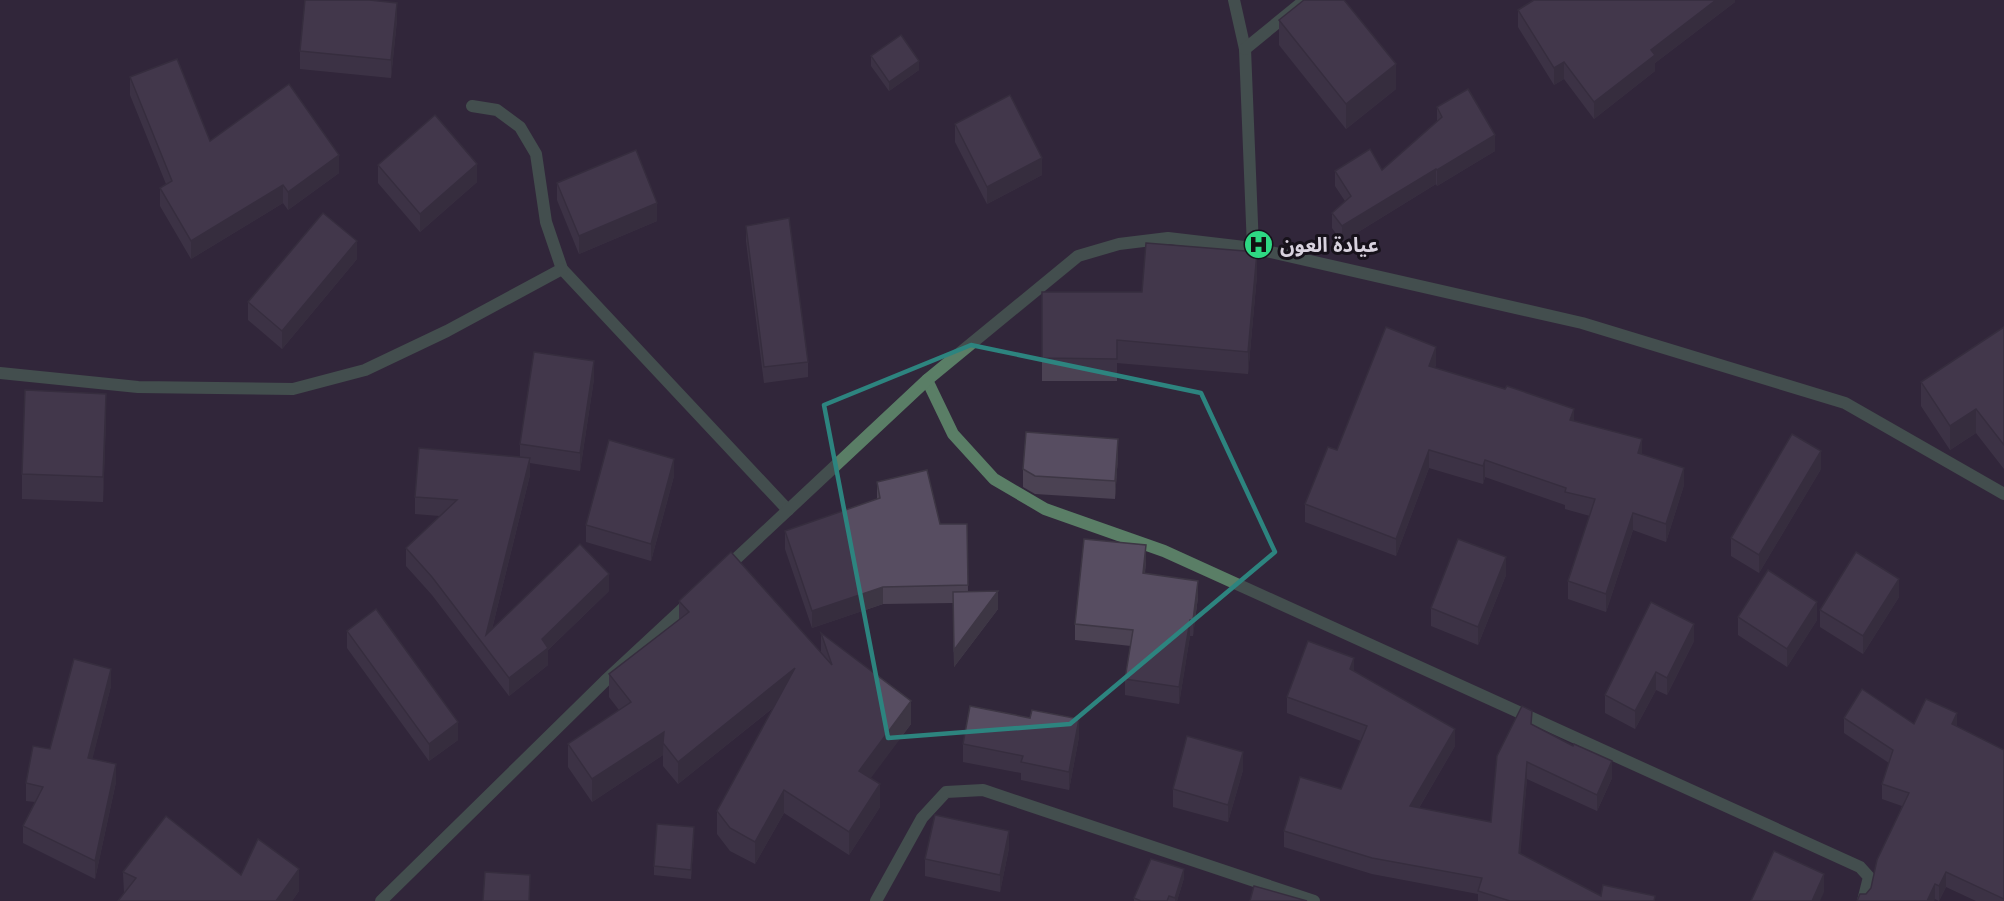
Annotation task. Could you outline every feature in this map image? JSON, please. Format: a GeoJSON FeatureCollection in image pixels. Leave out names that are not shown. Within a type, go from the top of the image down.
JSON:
{"type":"FeatureCollection","features":[{"type":"Feature","properties":{"kind":"street"},"geometry":{"type":"LineString","coordinates":[[1234,0],[1245,49],[1253,248]]}},
{"type":"Feature","properties":{"kind":"street"},"geometry":{"type":"LineString","coordinates":[[1245,49],[1305,0]]}},
{"type":"Feature","properties":{"kind":"street"},"geometry":{"type":"LineString","coordinates":[[472,106],[497,110],[520,127],[536,154],[546,222],[562,269],[788,510]]}},
{"type":"Feature","properties":{"kind":"street"},"geometry":{"type":"LineString","coordinates":[[719,575],[927,380],[1078,256],[1119,244],[1168,238],[1253,248],[1582,323],[1845,403],[2004,494]]}},
{"type":"Feature","properties":{"kind":"street"},"geometry":{"type":"LineString","coordinates":[[0,373],[138,387],[293,389],[365,370],[447,331],[562,269]]}},
{"type":"Feature","properties":{"kind":"street"},"geometry":{"type":"LineString","coordinates":[[927,380],[953,434],[994,479],[1045,509],[1164,550],[1860,867],[1869,877],[1863,901]]}},
{"type":"Feature","properties":{"kind":"street"},"geometry":{"type":"LineString","coordinates":[[381,901],[605,681],[701,591]]}},
{"type":"Feature","properties":{"kind":"street"},"geometry":{"type":"LineString","coordinates":[[876,901],[922,818],[946,792],[983,790],[1314,901]]}},
{"type":"Feature","properties":{"kind":"highlighted area"},"geometry":{"type":"Polygon","coordinates":[[[971,345],[1201,393],[1275,552],[1070,724],[888,738],[824,405],[971,345]]]}},
{"type":"Feature","properties":{"kind":"building"},"geometry":{"type":"Polygon","coordinates":[[[305,0],[369,0],[397,3],[391,60],[300,51],[305,0]]]}},
{"type":"Feature","properties":{"kind":"building"},"geometry":{"type":"Polygon","coordinates":[[[1304,0],[1344,0],[1396,64],[1346,104],[1279,20],[1304,0]]]}},
{"type":"Feature","properties":{"kind":"building"},"geometry":{"type":"Polygon","coordinates":[[[1534,0],[1716,0],[1651,50],[1655,55],[1594,102],[1564,62],[1554,68],[1518,10],[1534,0]]]}},
{"type":"Feature","properties":{"kind":"building"},"geometry":{"type":"Polygon","coordinates":[[[901,35],[919,61],[889,82],[871,56],[901,35]]]}},
{"type":"Feature","properties":{"kind":"building"},"geometry":{"type":"Polygon","coordinates":[[[177,59],[210,141],[289,84],[339,155],[288,192],[283,185],[191,241],[160,188],[172,181],[130,77],[177,59]]]}},
{"type":"Feature","properties":{"kind":"building"},"geometry":{"type":"Polygon","coordinates":[[[1468,89],[1495,135],[1342,226],[1332,213],[1351,196],[1335,171],[1370,149],[1382,170],[1442,117],[1437,107],[1468,89]]]}},
{"type":"Feature","properties":{"kind":"building"},"geometry":{"type":"Polygon","coordinates":[[[1010,95],[1042,158],[987,187],[955,124],[1010,95]]]}},
{"type":"Feature","properties":{"kind":"building"},"geometry":{"type":"Polygon","coordinates":[[[435,115],[477,164],[420,214],[378,165],[435,115]]]}},
{"type":"Feature","properties":{"kind":"building"},"geometry":{"type":"Polygon","coordinates":[[[636,150],[657,203],[579,236],[557,183],[636,150]]]}},
{"type":"Feature","properties":{"kind":"building"},"geometry":{"type":"Polygon","coordinates":[[[323,213],[357,241],[282,331],[248,302],[323,213]]]}},
{"type":"Feature","properties":{"kind":"building"},"geometry":{"type":"Polygon","coordinates":[[[789,218],[808,362],[764,367],[746,226],[789,218]]]}},
{"type":"Feature","properties":{"kind":"building"},"geometry":{"type":"Polygon","coordinates":[[[1146,243],[1257,252],[1248,352],[1117,340],[1117,359],[1042,358],[1042,292],[1142,292],[1146,243]]]}},
{"type":"Feature","properties":{"kind":"building"},"geometry":{"type":"Polygon","coordinates":[[[1386,327],[1436,347],[1429,366],[1505,389],[1507,386],[1574,409],[1570,420],[1642,439],[1638,453],[1684,468],[1666,524],[1633,513],[1606,594],[1568,581],[1595,499],[1565,492],[1566,488],[1485,460],[1483,466],[1429,450],[1396,539],[1305,504],[1328,447],[1337,450],[1386,327]]]}},
{"type":"Feature","properties":{"kind":"building"},"geometry":{"type":"Polygon","coordinates":[[[2004,327],[2004,445],[1976,409],[1950,426],[1921,382],[2004,327]]]}},
{"type":"Feature","properties":{"kind":"building"},"geometry":{"type":"Polygon","coordinates":[[[534,352],[594,361],[580,453],[520,444],[534,352]]]}},
{"type":"Feature","properties":{"kind":"building"},"geometry":{"type":"Polygon","coordinates":[[[25,390],[106,394],[103,477],[22,474],[25,390]]]}},
{"type":"Feature","properties":{"kind":"building"},"geometry":{"type":"Polygon","coordinates":[[[1026,432],[1118,439],[1115,481],[1035,476],[1023,469],[1026,432]]]}},
{"type":"Feature","properties":{"kind":"building"},"geometry":{"type":"Polygon","coordinates":[[[1792,434],[1821,451],[1759,555],[1731,538],[1792,434]]]}},
{"type":"Feature","properties":{"kind":"building"},"geometry":{"type":"Polygon","coordinates":[[[609,440],[674,459],[651,544],[586,525],[609,440]]]}},
{"type":"Feature","properties":{"kind":"building"},"geometry":{"type":"Polygon","coordinates":[[[419,448],[530,458],[486,635],[580,544],[609,574],[542,639],[548,648],[509,678],[432,577],[406,548],[457,500],[415,497],[419,448]]]}},
{"type":"Feature","properties":{"kind":"building"},"geometry":{"type":"Polygon","coordinates":[[[927,470],[940,524],[967,524],[968,585],[883,587],[812,611],[785,531],[880,498],[877,482],[927,470]]]}},
{"type":"Feature","properties":{"kind":"building"},"geometry":{"type":"Polygon","coordinates":[[[1084,539],[1146,545],[1143,573],[1198,581],[1193,620],[1190,620],[1179,687],[1125,679],[1133,630],[1075,624],[1084,539]]]}},
{"type":"Feature","properties":{"kind":"building"},"geometry":{"type":"Polygon","coordinates":[[[1458,539],[1506,557],[1478,627],[1431,608],[1458,539]]]}},
{"type":"Feature","properties":{"kind":"building"},"geometry":{"type":"Polygon","coordinates":[[[731,552],[832,665],[821,633],[911,701],[859,771],[880,784],[849,832],[784,790],[755,842],[730,828],[717,811],[795,668],[678,762],[663,743],[664,732],[592,779],[568,744],[631,702],[609,674],[689,612],[679,601],[731,552]]]}},
{"type":"Feature","properties":{"kind":"building"},"geometry":{"type":"Polygon","coordinates":[[[1856,552],[1899,579],[1863,636],[1820,610],[1856,552]]]}},
{"type":"Feature","properties":{"kind":"building"},"geometry":{"type":"Polygon","coordinates":[[[1768,570],[1817,602],[1787,649],[1738,617],[1768,570]]]}},
{"type":"Feature","properties":{"kind":"building"},"geometry":{"type":"Polygon","coordinates":[[[998,591],[954,650],[953,592],[998,591]]]}},
{"type":"Feature","properties":{"kind":"building"},"geometry":{"type":"Polygon","coordinates":[[[1651,602],[1694,624],[1667,678],[1656,672],[1635,711],[1605,695],[1651,602]]]}},
{"type":"Feature","properties":{"kind":"building"},"geometry":{"type":"Polygon","coordinates":[[[376,609],[458,722],[429,744],[347,631],[376,609]]]}},
{"type":"Feature","properties":{"kind":"building"},"geometry":{"type":"Polygon","coordinates":[[[1308,641],[1354,658],[1350,669],[1455,729],[1410,806],[1491,822],[1497,756],[1522,706],[1532,711],[1531,724],[1573,746],[1574,744],[1612,761],[1597,795],[1527,762],[1519,853],[1601,896],[1603,885],[1655,896],[1654,901],[1510,901],[1478,891],[1482,878],[1372,858],[1284,831],[1300,777],[1341,789],[1367,726],[1287,697],[1308,641]]]}},
{"type":"Feature","properties":{"kind":"building"},"geometry":{"type":"Polygon","coordinates":[[[74,659],[111,669],[88,758],[116,764],[95,861],[23,826],[43,787],[26,783],[33,746],[50,749],[74,659]]]}},
{"type":"Feature","properties":{"kind":"building"},"geometry":{"type":"Polygon","coordinates":[[[1862,689],[1914,724],[1926,699],[1957,713],[1952,724],[2004,750],[2004,899],[1946,872],[1939,886],[1935,884],[1927,901],[1857,901],[1860,894],[1866,894],[1871,888],[1877,860],[1909,793],[1882,784],[1893,750],[1844,718],[1862,689]]]}},
{"type":"Feature","properties":{"kind":"building"},"geometry":{"type":"Polygon","coordinates":[[[970,706],[1030,718],[1032,710],[1079,719],[1069,772],[1021,762],[1023,756],[963,744],[970,706]]]}},
{"type":"Feature","properties":{"kind":"building"},"geometry":{"type":"Polygon","coordinates":[[[1187,736],[1243,752],[1228,805],[1173,789],[1187,736]]]}},
{"type":"Feature","properties":{"kind":"building"},"geometry":{"type":"Polygon","coordinates":[[[935,815],[1009,831],[1000,875],[925,859],[935,815]]]}},
{"type":"Feature","properties":{"kind":"building"},"geometry":{"type":"Polygon","coordinates":[[[166,816],[241,875],[258,839],[299,869],[276,901],[118,901],[136,878],[123,872],[166,816]]]}},
{"type":"Feature","properties":{"kind":"building"},"geometry":{"type":"Polygon","coordinates":[[[657,824],[694,827],[691,870],[654,866],[657,824]]]}},
{"type":"Feature","properties":{"kind":"building"},"geometry":{"type":"Polygon","coordinates":[[[1774,851],[1824,874],[1812,901],[1751,901],[1774,851]]]}},
{"type":"Feature","properties":{"kind":"building"},"geometry":{"type":"Polygon","coordinates":[[[1151,859],[1184,869],[1175,898],[1169,896],[1167,901],[1141,901],[1134,898],[1151,859]]]}},
{"type":"Feature","properties":{"kind":"building"},"geometry":{"type":"Polygon","coordinates":[[[485,872],[530,875],[529,901],[483,901],[485,872]]]}},
{"type":"Feature","properties":{"kind":"building"},"geometry":{"type":"Polygon","coordinates":[[[1254,886],[1307,901],[1250,901],[1254,886]]]}},
{"type":"Feature","properties":{"kind":"place","name":"عيادة العون"},"geometry":{"type":"Point","coordinates":[1259,245]}}]}
